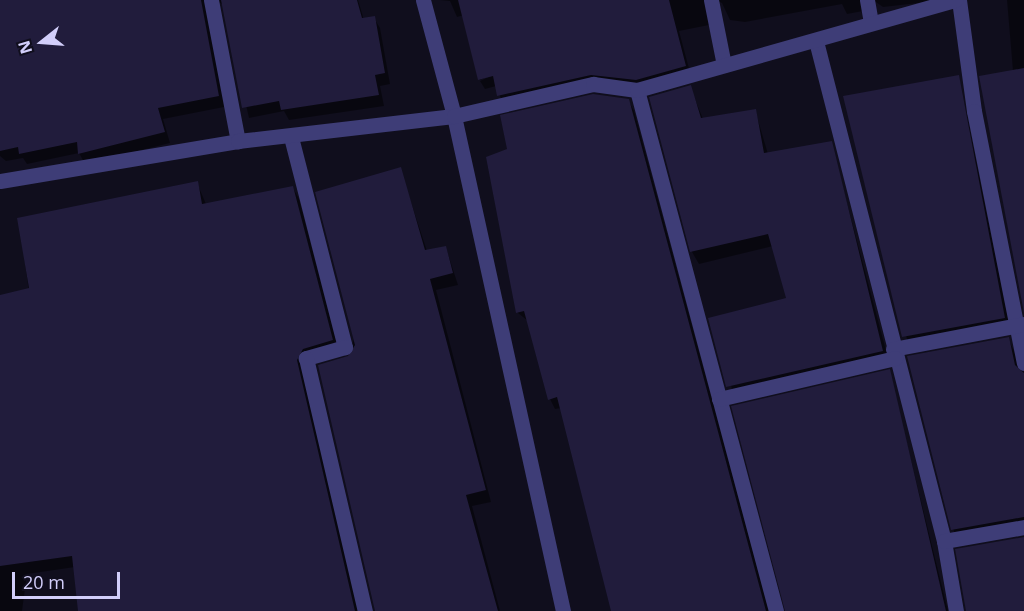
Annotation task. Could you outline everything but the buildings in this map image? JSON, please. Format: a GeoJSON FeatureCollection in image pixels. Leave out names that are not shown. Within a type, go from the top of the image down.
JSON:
{"type":"FeatureCollection","features":[{"type":"Feature","properties":{"kind":"street"},"geometry":{"type":"LineString","coordinates":[[211,0],[238,141]]}},
{"type":"Feature","properties":{"kind":"street"},"geometry":{"type":"LineString","coordinates":[[423,0],[454,116],[563,611]]}},
{"type":"Feature","properties":{"kind":"street"},"geometry":{"type":"LineString","coordinates":[[711,0],[724,65]]}},
{"type":"Feature","properties":{"kind":"street"},"geometry":{"type":"LineString","coordinates":[[867,0],[871,23]]}},
{"type":"Feature","properties":{"kind":"street"},"geometry":{"type":"LineString","coordinates":[[0,181],[238,141],[291,137],[454,116],[593,84],[637,90],[957,0],[1020,325],[1024,363]]}},
{"type":"Feature","properties":{"kind":"street"},"geometry":{"type":"LineString","coordinates":[[816,41],[894,354],[944,542],[956,611]]}},
{"type":"Feature","properties":{"kind":"street"},"geometry":{"type":"LineString","coordinates":[[637,90],[776,611]]}},
{"type":"Feature","properties":{"kind":"street"},"geometry":{"type":"LineString","coordinates":[[291,137],[345,347],[306,358],[365,611]]}},
{"type":"Feature","properties":{"kind":"street"},"geometry":{"type":"LineString","coordinates":[[720,399],[894,354],[1020,325]]}},
{"type":"Feature","properties":{"kind":"street"},"geometry":{"type":"LineString","coordinates":[[944,542],[1024,527]]}}]}
